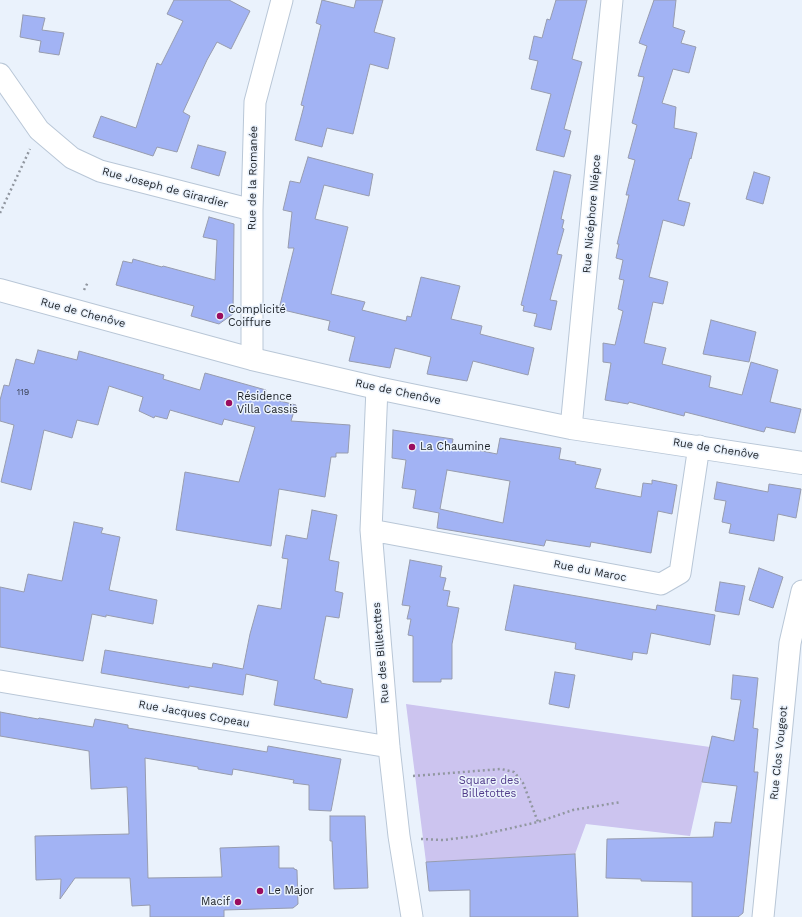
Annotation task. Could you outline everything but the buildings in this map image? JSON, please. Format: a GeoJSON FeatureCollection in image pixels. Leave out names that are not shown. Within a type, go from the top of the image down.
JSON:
{"type":"FeatureCollection","features":[{"type":"Feature","properties":{"kind":"street","name":"Rue de la Romanée"},"geometry":{"type":"LineString","coordinates":[[252,359],[252,210],[255,102],[282,0]]}},
{"type":"Feature","properties":{"kind":"street","name":"Rue Nicéphore Niépce"},"geometry":{"type":"LineString","coordinates":[[571,428],[612,0]]}},
{"type":"Feature","properties":{"kind":"street","name":"Rue Joseph de Girardier"},"geometry":{"type":"LineString","coordinates":[[0,74],[38,130],[72,158],[100,172],[252,210]]}},
{"type":"Feature","properties":{"kind":"street","name":"Rue de Chenôve"},"geometry":{"type":"LineString","coordinates":[[0,290],[252,359],[377,388],[571,428],[802,462]]}},
{"type":"Feature","properties":{"kind":"street","name":"Rue des Billetottes"},"geometry":{"type":"LineString","coordinates":[[377,388],[371,530],[392,777],[399,836],[412,917]]}},
{"type":"Feature","properties":{"kind":"street","name":"Rue du Maroc"},"geometry":{"type":"LineString","coordinates":[[371,530],[661,584],[680,573],[699,446]]}},
{"type":"Feature","properties":{"kind":"street","name":"Rue Clos Vougeot"},"geometry":{"type":"LineString","coordinates":[[763,917],[790,643],[799,597],[802,591]]}},
{"type":"Feature","properties":{"kind":"street","name":"Rue Jacques Copeau"},"geometry":{"type":"LineString","coordinates":[[0,681],[389,747]]}},
{"type":"Feature","properties":{"kind":"path"},"geometry":{"type":"LineString","coordinates":[[0,213],[38,130]]}},
{"type":"Feature","properties":{"kind":"path"},"geometry":{"type":"LineString","coordinates":[[85,289],[88,282]]}},
{"type":"Feature","properties":{"kind":"path"},"geometry":{"type":"LineString","coordinates":[[392,777],[501,769],[514,772],[523,783],[538,822]]}},
{"type":"Feature","properties":{"kind":"path"},"geometry":{"type":"LineString","coordinates":[[399,836],[443,840],[476,836],[538,822],[573,810],[621,802]]}},
{"type":"Feature","properties":{"kind":"green space","name":"Square des Billetottes"},"geometry":{"type":"Polygon","coordinates":[[[406,704],[710,747],[690,836],[586,824],[575,854],[426,862],[406,704]]]}},
{"type":"Feature","properties":{"kind":"place","name":"Complicité Coiffure"},"geometry":{"type":"Point","coordinates":[220,316]}},
{"type":"Feature","properties":{"kind":"place","name":"Résidence Villa Cassis"},"geometry":{"type":"Point","coordinates":[229,403]}},
{"type":"Feature","properties":{"kind":"place","name":"La Chaumine"},"geometry":{"type":"Point","coordinates":[412,447]}},
{"type":"Feature","properties":{"kind":"place","name":"Le Major"},"geometry":{"type":"Point","coordinates":[260,891]}},
{"type":"Feature","properties":{"kind":"place","name":"Macif"},"geometry":{"type":"Point","coordinates":[238,902]}}]}
